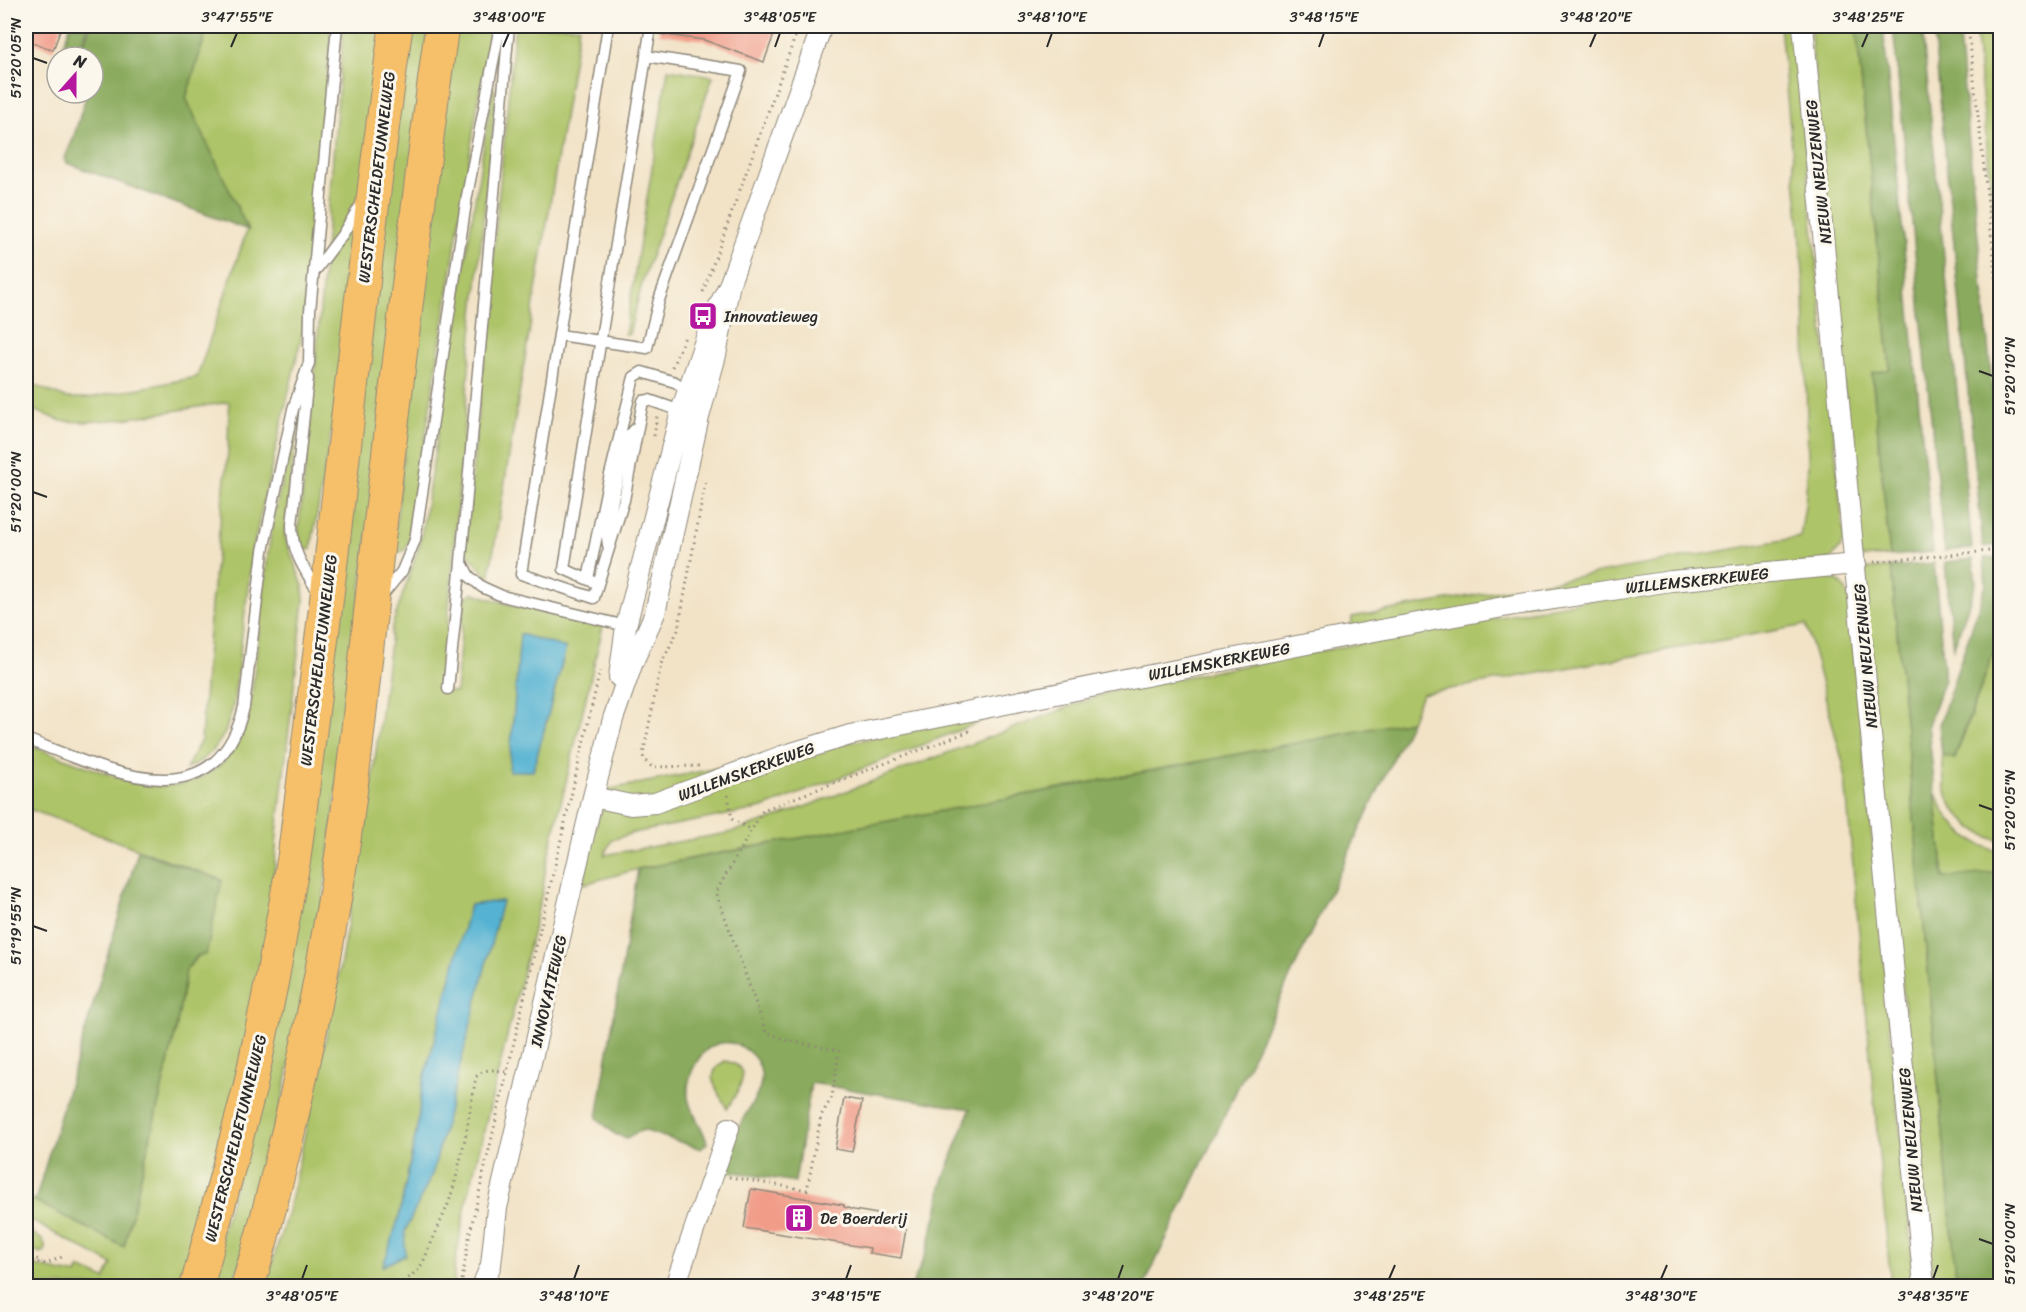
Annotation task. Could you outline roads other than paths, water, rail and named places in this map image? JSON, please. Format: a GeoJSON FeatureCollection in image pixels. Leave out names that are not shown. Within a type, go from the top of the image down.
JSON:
{"type":"FeatureCollection","features":[{"type":"Feature","properties":{"kind":"highway","name":"WESTERSCHELDETUNNELWEG"},"geometry":{"type":"LineString","coordinates":[[197,1287],[250,1087],[294,858],[396,26]]}},
{"type":"Feature","properties":{"kind":"highway"},"geometry":{"type":"LineString","coordinates":[[248,1287],[296,1099],[316,1003],[338,876],[406,297],[442,26]]}},
{"type":"Feature","properties":{"kind":"street","name":"INNOVATIEWEG"},"geometry":{"type":"LineString","coordinates":[[482,1287],[491,1265],[497,1208],[613,719],[641,643],[655,613],[693,404],[712,320],[730,283],[822,26]]}},
{"type":"Feature","properties":{"kind":"street","name":"NIEUW NEUZENWEG"},"geometry":{"type":"LineString","coordinates":[[1803,26],[1924,1287]]}},
{"type":"Feature","properties":{"kind":"street","name":"INNOVATIEWEG"},"geometry":{"type":"LineString","coordinates":[[613,719],[626,626],[693,404]]}},
{"type":"Feature","properties":{"kind":"street","name":"WILLEMSKERKEWEG"},"geometry":{"type":"LineString","coordinates":[[593,797],[631,805],[655,803],[782,756],[850,735],[1332,639],[1598,591],[1671,581],[1856,564]]}},
{"type":"Feature","properties":{"kind":"street"},"geometry":{"type":"LineString","coordinates":[[675,1287],[729,1128]]}},
{"type":"Feature","properties":{"kind":"street","name":"INNOVATIEWEG"},"geometry":{"type":"LineString","coordinates":[[491,1265],[496,1287]]}},
{"type":"Feature","properties":{"kind":"lane"},"geometry":{"type":"LineString","coordinates":[[326,604],[306,572],[292,543],[292,525],[305,416],[310,311],[337,26]]}},
{"type":"Feature","properties":{"kind":"lane"},"geometry":{"type":"LineString","coordinates":[[371,608],[402,572],[415,540],[467,196],[500,26]]}},
{"type":"Feature","properties":{"kind":"lane"},"geometry":{"type":"LineString","coordinates":[[448,689],[509,26]]}},
{"type":"Feature","properties":{"kind":"lane"},"geometry":{"type":"LineString","coordinates":[[608,26],[521,574],[594,598],[596,543],[606,487],[634,377],[642,372],[675,382],[693,404]]}},
{"type":"Feature","properties":{"kind":"lane"},"geometry":{"type":"LineString","coordinates":[[593,581],[564,569],[651,26]]}},
{"type":"Feature","properties":{"kind":"lane"},"geometry":{"type":"LineString","coordinates":[[559,335],[647,348],[659,300],[741,71],[646,56]]}},
{"type":"Feature","properties":{"kind":"lane"},"geometry":{"type":"LineString","coordinates":[[315,272],[375,183]]}},
{"type":"Feature","properties":{"kind":"lane"},"geometry":{"type":"LineString","coordinates":[[26,739],[106,769],[148,779],[182,778],[197,772],[220,756],[237,730],[244,707],[263,551],[293,410],[309,363]]}},
{"type":"Feature","properties":{"kind":"lane"},"geometry":{"type":"LineString","coordinates":[[593,581],[608,549],[624,501],[643,402],[649,400],[693,404]]}},
{"type":"Feature","properties":{"kind":"lane"},"geometry":{"type":"LineString","coordinates":[[622,423],[627,438]]}},
{"type":"Feature","properties":{"kind":"lane"},"geometry":{"type":"LineString","coordinates":[[608,549],[606,530],[627,438],[638,425]]}},
{"type":"Feature","properties":{"kind":"lane"},"geometry":{"type":"LineString","coordinates":[[596,543],[606,530]]}},
{"type":"Feature","properties":{"kind":"lane"},"geometry":{"type":"LineString","coordinates":[[461,561],[469,576],[482,587],[502,596],[626,626],[635,633],[641,643]]}},
{"type":"Feature","properties":{"kind":"water"},"geometry":{"type":"Polygon","coordinates":[[[520,634],[566,648],[533,771],[509,771],[520,634]]]}},
{"type":"Feature","properties":{"kind":"water"},"geometry":{"type":"Polygon","coordinates":[[[502,901],[433,1172],[405,1231],[405,1255],[383,1266],[399,1217],[417,1128],[422,1087],[470,905],[502,901]]]}},
{"type":"Feature","properties":{"kind":"place","name":"Innovatieweg"},"geometry":{"type":"Point","coordinates":[703,316]}},
{"type":"Feature","properties":{"kind":"place","name":"De Boerderij"},"geometry":{"type":"Point","coordinates":[799,1218]}}]}
